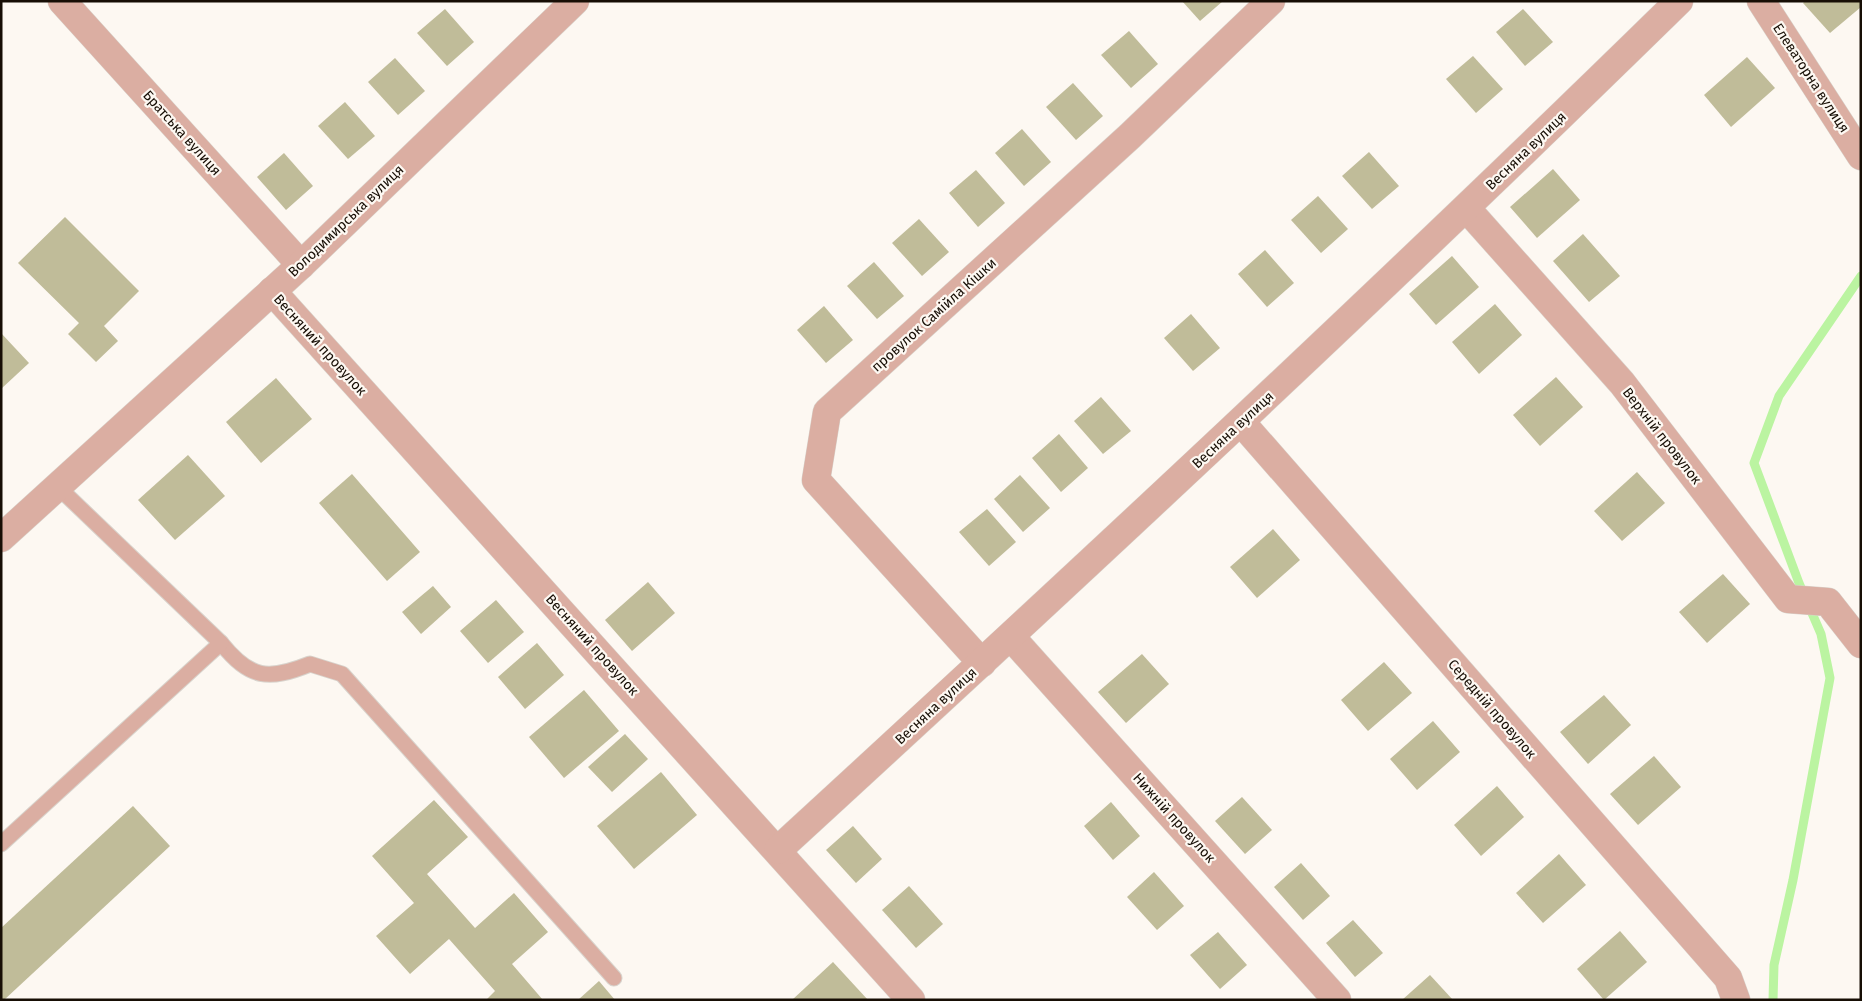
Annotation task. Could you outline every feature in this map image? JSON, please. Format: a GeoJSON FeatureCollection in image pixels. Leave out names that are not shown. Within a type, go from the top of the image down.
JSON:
{"type":"FeatureCollection","features":[{"type":"Feature","properties":{"kind":"street","name":"Братська вулиця"},"geometry":{"type":"LineString","coordinates":[[62,1],[301,265]]}},
{"type":"Feature","properties":{"kind":"street","name":"Володимирська вулиця"},"geometry":{"type":"LineString","coordinates":[[1,538],[301,265],[575,1]]}},
{"type":"Feature","properties":{"kind":"street","name":"провулок Самійла Кішки"},"geometry":{"type":"LineString","coordinates":[[982,663],[816,480],[827,412],[1130,136],[1271,1]]}},
{"type":"Feature","properties":{"kind":"street","name":"Весняна вулиця"},"geometry":{"type":"LineString","coordinates":[[778,850],[1242,422],[1467,209],[1679,1]]}},
{"type":"Feature","properties":{"kind":"street","name":"Елеваторна вулиця"},"geometry":{"type":"LineString","coordinates":[[1761,1],[1861,156]]}},
{"type":"Feature","properties":{"kind":"street","name":"Верхній провулок"},"geometry":{"type":"LineString","coordinates":[[1467,209],[1622,383],[1788,599],[1828,602],[1861,644]]}},
{"type":"Feature","properties":{"kind":"street","name":"Весняний провулок"},"geometry":{"type":"LineString","coordinates":[[272,291],[778,850],[911,1000]]}},
{"type":"Feature","properties":{"kind":"street","name":"Середній провулок"},"geometry":{"type":"LineString","coordinates":[[1242,422],[1728,978],[1736,1000]]}},
{"type":"Feature","properties":{"kind":"street","name":"Нижній провулок"},"geometry":{"type":"LineString","coordinates":[[1011,637],[1337,1000]]}},
{"type":"Feature","properties":{"kind":"lane"},"geometry":{"type":"LineString","coordinates":[[58,487],[221,643],[236,662],[251,671],[270,674],[288,673],[310,664],[342,674],[614,978]]}},
{"type":"Feature","properties":{"kind":"lane"},"geometry":{"type":"LineString","coordinates":[[1,844],[221,643]]}},
{"type":"Feature","properties":{"kind":"building"},"geometry":{"type":"Polygon","coordinates":[[[1182,1],[1223,1],[1200,21],[1182,1]]]}},
{"type":"Feature","properties":{"kind":"building"},"geometry":{"type":"Polygon","coordinates":[[[1805,1],[1861,1],[1861,7],[1830,33],[1803,3],[1805,1]]]}},
{"type":"Feature","properties":{"kind":"building"},"geometry":{"type":"Polygon","coordinates":[[[445,9],[474,42],[447,66],[417,33],[445,9]]]}},
{"type":"Feature","properties":{"kind":"building"},"geometry":{"type":"Polygon","coordinates":[[[1523,9],[1553,42],[1525,66],[1496,32],[1523,9]]]}},
{"type":"Feature","properties":{"kind":"building"},"geometry":{"type":"Polygon","coordinates":[[[1129,31],[1158,64],[1131,88],[1101,55],[1129,31]]]}},
{"type":"Feature","properties":{"kind":"building"},"geometry":{"type":"Polygon","coordinates":[[[1473,56],[1503,89],[1476,113],[1446,79],[1473,56]]]}},
{"type":"Feature","properties":{"kind":"building"},"geometry":{"type":"Polygon","coordinates":[[[1747,57],[1775,88],[1731,127],[1704,95],[1747,57]]]}},
{"type":"Feature","properties":{"kind":"building"},"geometry":{"type":"Polygon","coordinates":[[[395,58],[425,91],[398,115],[368,82],[395,58]]]}},
{"type":"Feature","properties":{"kind":"building"},"geometry":{"type":"Polygon","coordinates":[[[1073,83],[1103,116],[1076,140],[1046,107],[1073,83]]]}},
{"type":"Feature","properties":{"kind":"building"},"geometry":{"type":"Polygon","coordinates":[[[345,102],[375,136],[348,159],[318,126],[345,102]]]}},
{"type":"Feature","properties":{"kind":"building"},"geometry":{"type":"Polygon","coordinates":[[[1022,129],[1051,162],[1024,186],[995,153],[1022,129]]]}},
{"type":"Feature","properties":{"kind":"building"},"geometry":{"type":"Polygon","coordinates":[[[1369,152],[1399,186],[1372,209],[1342,176],[1369,152]]]}},
{"type":"Feature","properties":{"kind":"building"},"geometry":{"type":"Polygon","coordinates":[[[284,153],[313,186],[286,210],[257,177],[284,153]]]}},
{"type":"Feature","properties":{"kind":"building"},"geometry":{"type":"Polygon","coordinates":[[[1553,169],[1580,200],[1537,238],[1510,207],[1553,169]]]}},
{"type":"Feature","properties":{"kind":"building"},"geometry":{"type":"Polygon","coordinates":[[[976,170],[1005,203],[978,227],[949,193],[976,170]]]}},
{"type":"Feature","properties":{"kind":"building"},"geometry":{"type":"Polygon","coordinates":[[[1318,196],[1348,229],[1321,253],[1291,220],[1318,196]]]}},
{"type":"Feature","properties":{"kind":"building"},"geometry":{"type":"Polygon","coordinates":[[[65,217],[139,291],[104,326],[118,341],[96,362],[68,334],[79,323],[18,263],[65,217]]]}},
{"type":"Feature","properties":{"kind":"building"},"geometry":{"type":"Polygon","coordinates":[[[919,219],[949,252],[922,276],[892,243],[919,219]]]}},
{"type":"Feature","properties":{"kind":"building"},"geometry":{"type":"Polygon","coordinates":[[[1583,234],[1620,276],[1589,302],[1553,261],[1583,234]]]}},
{"type":"Feature","properties":{"kind":"building"},"geometry":{"type":"Polygon","coordinates":[[[1265,250],[1294,283],[1267,307],[1238,274],[1265,250]]]}},
{"type":"Feature","properties":{"kind":"building"},"geometry":{"type":"Polygon","coordinates":[[[1452,256],[1479,287],[1436,325],[1409,294],[1452,256]]]}},
{"type":"Feature","properties":{"kind":"building"},"geometry":{"type":"Polygon","coordinates":[[[874,262],[904,296],[877,319],[847,286],[874,262]]]}},
{"type":"Feature","properties":{"kind":"building"},"geometry":{"type":"Polygon","coordinates":[[[1495,304],[1522,335],[1479,374],[1452,342],[1495,304]]]}},
{"type":"Feature","properties":{"kind":"building"},"geometry":{"type":"Polygon","coordinates":[[[824,306],[853,340],[826,363],[797,330],[824,306]]]}},
{"type":"Feature","properties":{"kind":"building"},"geometry":{"type":"Polygon","coordinates":[[[1191,314],[1220,348],[1193,371],[1164,338],[1191,314]]]}},
{"type":"Feature","properties":{"kind":"building"},"geometry":{"type":"Polygon","coordinates":[[[1,333],[29,363],[1,389],[1,333]]]}},
{"type":"Feature","properties":{"kind":"building"},"geometry":{"type":"Polygon","coordinates":[[[1556,377],[1583,407],[1540,446],[1513,415],[1556,377]]]}},
{"type":"Feature","properties":{"kind":"building"},"geometry":{"type":"Polygon","coordinates":[[[276,378],[312,419],[261,463],[226,422],[276,378]]]}},
{"type":"Feature","properties":{"kind":"building"},"geometry":{"type":"Polygon","coordinates":[[[1101,397],[1131,431],[1103,454],[1074,421],[1101,397]]]}},
{"type":"Feature","properties":{"kind":"building"},"geometry":{"type":"Polygon","coordinates":[[[1059,434],[1088,468],[1061,492],[1032,458],[1059,434]]]}},
{"type":"Feature","properties":{"kind":"building"},"geometry":{"type":"Polygon","coordinates":[[[188,455],[225,496],[175,540],[138,500],[188,455]]]}},
{"type":"Feature","properties":{"kind":"building"},"geometry":{"type":"Polygon","coordinates":[[[1637,472],[1665,503],[1622,541],[1594,511],[1637,472]]]}},
{"type":"Feature","properties":{"kind":"building"},"geometry":{"type":"Polygon","coordinates":[[[352,474],[420,552],[387,581],[319,503],[352,474]]]}},
{"type":"Feature","properties":{"kind":"building"},"geometry":{"type":"Polygon","coordinates":[[[1020,475],[1050,508],[1023,532],[994,499],[1020,475]]]}},
{"type":"Feature","properties":{"kind":"building"},"geometry":{"type":"Polygon","coordinates":[[[987,509],[1016,542],[989,566],[959,532],[987,509]]]}},
{"type":"Feature","properties":{"kind":"building"},"geometry":{"type":"Polygon","coordinates":[[[1273,529],[1300,560],[1257,598],[1230,567],[1273,529]]]}},
{"type":"Feature","properties":{"kind":"building"},"geometry":{"type":"Polygon","coordinates":[[[1723,574],[1750,604],[1707,643],[1679,612],[1723,574]]]}},
{"type":"Feature","properties":{"kind":"building"},"geometry":{"type":"Polygon","coordinates":[[[648,582],[675,613],[632,651],[605,620],[648,582]]]}},
{"type":"Feature","properties":{"kind":"building"},"geometry":{"type":"Polygon","coordinates":[[[433,586],[451,607],[421,634],[402,612],[433,586]]]}},
{"type":"Feature","properties":{"kind":"building"},"geometry":{"type":"Polygon","coordinates":[[[496,600],[524,632],[488,663],[460,631],[496,600]]]}},
{"type":"Feature","properties":{"kind":"building"},"geometry":{"type":"Polygon","coordinates":[[[537,643],[564,675],[525,709],[498,677],[537,643]]]}},
{"type":"Feature","properties":{"kind":"building"},"geometry":{"type":"Polygon","coordinates":[[[1142,654],[1169,684],[1126,723],[1098,692],[1142,654]]]}},
{"type":"Feature","properties":{"kind":"building"},"geometry":{"type":"Polygon","coordinates":[[[1384,662],[1412,693],[1368,731],[1341,700],[1384,662]]]}},
{"type":"Feature","properties":{"kind":"building"},"geometry":{"type":"Polygon","coordinates":[[[584,690],[619,731],[564,778],[529,737],[584,690]]]}},
{"type":"Feature","properties":{"kind":"building"},"geometry":{"type":"Polygon","coordinates":[[[1604,695],[1631,725],[1588,764],[1560,732],[1604,695]]]}},
{"type":"Feature","properties":{"kind":"building"},"geometry":{"type":"Polygon","coordinates":[[[1433,721],[1460,752],[1417,790],[1390,759],[1433,721]]]}},
{"type":"Feature","properties":{"kind":"building"},"geometry":{"type":"Polygon","coordinates":[[[625,734],[648,759],[612,792],[588,767],[625,734]]]}},
{"type":"Feature","properties":{"kind":"building"},"geometry":{"type":"Polygon","coordinates":[[[1654,756],[1681,787],[1638,825],[1610,794],[1654,756]]]}},
{"type":"Feature","properties":{"kind":"building"},"geometry":{"type":"Polygon","coordinates":[[[661,772],[697,815],[634,869],[597,826],[661,772]]]}},
{"type":"Feature","properties":{"kind":"building"},"geometry":{"type":"Polygon","coordinates":[[[1497,786],[1524,817],[1481,856],[1454,825],[1497,786]]]}},
{"type":"Feature","properties":{"kind":"building"},"geometry":{"type":"Polygon","coordinates":[[[1242,797],[1272,830],[1245,854],[1215,821],[1242,797]]]}},
{"type":"Feature","properties":{"kind":"building"},"geometry":{"type":"Polygon","coordinates":[[[434,800],[468,837],[427,874],[475,928],[514,893],[548,932],[512,964],[543,1000],[486,1000],[495,991],[449,939],[410,974],[376,936],[414,903],[372,856],[434,800]]]}},
{"type":"Feature","properties":{"kind":"building"},"geometry":{"type":"Polygon","coordinates":[[[1111,802],[1140,836],[1113,860],[1084,826],[1111,802]]]}},
{"type":"Feature","properties":{"kind":"building"},"geometry":{"type":"Polygon","coordinates":[[[133,806],[170,846],[4,1000],[1,1000],[1,928],[133,806]]]}},
{"type":"Feature","properties":{"kind":"building"},"geometry":{"type":"Polygon","coordinates":[[[853,826],[882,859],[856,883],[826,850],[853,826]]]}},
{"type":"Feature","properties":{"kind":"building"},"geometry":{"type":"Polygon","coordinates":[[[1559,854],[1586,885],[1543,923],[1516,893],[1559,854]]]}},
{"type":"Feature","properties":{"kind":"building"},"geometry":{"type":"Polygon","coordinates":[[[1301,863],[1330,896],[1303,920],[1274,887],[1301,863]]]}},
{"type":"Feature","properties":{"kind":"building"},"geometry":{"type":"Polygon","coordinates":[[[1154,872],[1184,906],[1157,930],[1127,897],[1154,872]]]}},
{"type":"Feature","properties":{"kind":"building"},"geometry":{"type":"Polygon","coordinates":[[[909,886],[943,924],[916,948],[882,910],[909,886]]]}},
{"type":"Feature","properties":{"kind":"building"},"geometry":{"type":"Polygon","coordinates":[[[1353,920],[1383,953],[1355,977],[1326,943],[1353,920]]]}},
{"type":"Feature","properties":{"kind":"building"},"geometry":{"type":"Polygon","coordinates":[[[1620,931],[1647,962],[1604,1000],[1577,969],[1620,931]]]}},
{"type":"Feature","properties":{"kind":"building"},"geometry":{"type":"Polygon","coordinates":[[[1218,932],[1247,965],[1220,989],[1190,955],[1218,932]]]}},
{"type":"Feature","properties":{"kind":"building"},"geometry":{"type":"Polygon","coordinates":[[[833,962],[868,1000],[792,1000],[833,962]]]}},
{"type":"Feature","properties":{"kind":"building"},"geometry":{"type":"Polygon","coordinates":[[[1430,975],[1453,1000],[1402,1000],[1430,975]]]}},
{"type":"Feature","properties":{"kind":"building"},"geometry":{"type":"Polygon","coordinates":[[[599,981],[615,1000],[578,1000],[599,981]]]}},
{"type":"Feature","properties":{"kind":"waterway"},"geometry":{"type":"LineString","coordinates":[[1773,1000],[1774,965],[1793,880],[1830,678],[1821,634],[1799,583],[1754,463],[1779,396],[1861,276]]}}]}
